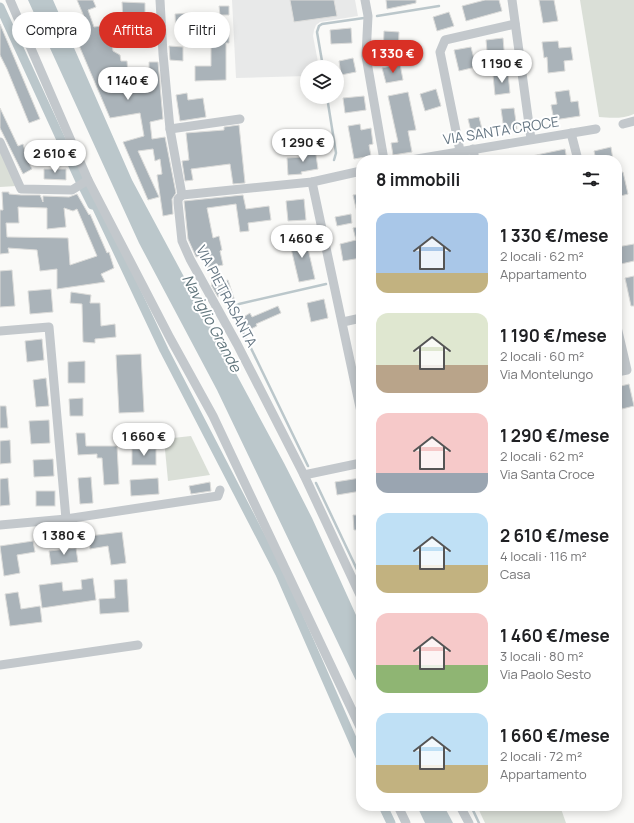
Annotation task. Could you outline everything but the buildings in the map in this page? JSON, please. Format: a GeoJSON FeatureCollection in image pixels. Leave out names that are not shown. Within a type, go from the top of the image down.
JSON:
{"type":"FeatureCollection","features":[{"type":"Feature","properties":{"kind":"street"},"geometry":{"type":"LineString","coordinates":[[10,0],[84,183],[213,416],[356,718]]}},
{"type":"Feature","properties":{"kind":"street","name":"VIA PIETRASANTA"},"geometry":{"type":"LineString","coordinates":[[160,0],[170,129],[182,195],[178,199],[182,241],[190,259],[237,344],[304,475],[356,586]]}},
{"type":"Feature","properties":{"kind":"street"},"geometry":{"type":"LineString","coordinates":[[365,0],[368,16],[366,56],[383,155]]}},
{"type":"Feature","properties":{"kind":"street"},"geometry":{"type":"LineString","coordinates":[[512,0],[531,139]]}},
{"type":"Feature","properties":{"kind":"street"},"geometry":{"type":"LineString","coordinates":[[460,151],[440,52],[445,40],[515,24]]}},
{"type":"Feature","properties":{"kind":"street"},"geometry":{"type":"LineString","coordinates":[[170,129],[240,119]]}},
{"type":"Feature","properties":{"kind":"street"},"geometry":{"type":"LineString","coordinates":[[623,124],[634,121]]}},
{"type":"Feature","properties":{"kind":"street","name":"VIA SANTA CROCE"},"geometry":{"type":"LineString","coordinates":[[438,155],[596,129]]}},
{"type":"Feature","properties":{"kind":"street"},"geometry":{"type":"LineString","coordinates":[[572,133],[577,155]]}},
{"type":"Feature","properties":{"kind":"street"},"geometry":{"type":"LineString","coordinates":[[0,142],[21,189],[72,190],[84,183]]}},
{"type":"Feature","properties":{"kind":"street"},"geometry":{"type":"LineString","coordinates":[[473,149],[474,155]]}},
{"type":"Feature","properties":{"kind":"street"},"geometry":{"type":"LineString","coordinates":[[182,195],[312,182],[356,171]]}},
{"type":"Feature","properties":{"kind":"street"},"geometry":{"type":"LineString","coordinates":[[312,182],[356,387]]}},
{"type":"Feature","properties":{"kind":"street"},"geometry":{"type":"LineString","coordinates":[[343,322],[356,319]]}},
{"type":"Feature","properties":{"kind":"street"},"geometry":{"type":"LineString","coordinates":[[0,331],[49,327],[66,519]]}},
{"type":"Feature","properties":{"kind":"street"},"geometry":{"type":"LineString","coordinates":[[622,348],[627,370],[622,371]]}},
{"type":"Feature","properties":{"kind":"street"},"geometry":{"type":"LineString","coordinates":[[304,475],[356,464]]}},
{"type":"Feature","properties":{"kind":"street"},"geometry":{"type":"LineString","coordinates":[[0,525],[66,519],[218,496],[220,490]]}},
{"type":"Feature","properties":{"kind":"street"},"geometry":{"type":"LineString","coordinates":[[0,665],[138,645]]}},
{"type":"Feature","properties":{"kind":"street"},"geometry":{"type":"LineString","coordinates":[[400,811],[406,823]]}},
{"type":"Feature","properties":{"kind":"street"},"geometry":{"type":"LineString","coordinates":[[462,811],[468,823]]}},
{"type":"Feature","properties":{"kind":"shaded area"},"geometry":{"type":"Polygon","coordinates":[[[28,0],[53,0],[58,12],[33,12],[28,0]]]}},
{"type":"Feature","properties":{"kind":"shaded area"},"geometry":{"type":"Polygon","coordinates":[[[232,0],[355,0],[358,16],[320,22],[316,25],[313,36],[318,60],[300,60],[300,76],[236,78],[232,0]]]}},
{"type":"Feature","properties":{"kind":"shaded area"},"geometry":{"type":"Polygon","coordinates":[[[580,0],[634,0],[634,114],[630,116],[612,118],[599,117],[580,0]]]}},
{"type":"Feature","properties":{"kind":"shaded area"},"geometry":{"type":"Polygon","coordinates":[[[50,48],[74,48],[132,180],[312,518],[356,615],[356,681],[217,390],[139,243],[50,48]]]}},
{"type":"Feature","properties":{"kind":"shaded area"},"geometry":{"type":"Polygon","coordinates":[[[0,150],[17,186],[0,187],[0,150]]]}},
{"type":"Feature","properties":{"kind":"shaded area"},"geometry":{"type":"Polygon","coordinates":[[[191,436],[210,475],[168,481],[164,439],[191,436]]]}},
{"type":"Feature","properties":{"kind":"shaded area"},"geometry":{"type":"Polygon","coordinates":[[[419,811],[447,811],[453,823],[425,823],[419,811]]]}},
{"type":"Feature","properties":{"kind":"shaded area"},"geometry":{"type":"Polygon","coordinates":[[[479,811],[562,811],[566,823],[485,823],[479,811]]]}},
{"type":"Feature","properties":{"kind":"waterway"},"geometry":{"type":"LineString","coordinates":[[377,16],[439,6]]}},
{"type":"Feature","properties":{"kind":"waterway"},"geometry":{"type":"LineString","coordinates":[[0,7],[80,181],[92,205],[96,206],[164,350],[280,574],[356,748]]}},
{"type":"Feature","properties":{"kind":"waterway"},"geometry":{"type":"LineString","coordinates":[[322,60],[317,32],[319,26],[322,24],[364,18]]}},
{"type":"Feature","properties":{"kind":"waterway"},"geometry":{"type":"LineString","coordinates":[[328,104],[336,153],[334,160]]}},
{"type":"Feature","properties":{"kind":"waterway"},"geometry":{"type":"LineString","coordinates":[[308,466],[233,311],[239,304],[326,284]]}},
{"type":"Feature","properties":{"kind":"waterway"},"geometry":{"type":"LineString","coordinates":[[316,483],[356,567]]}},
{"type":"Feature","properties":{"kind":"waterway"},"geometry":{"type":"LineString","coordinates":[[385,811],[391,823]]}},
{"type":"Feature","properties":{"kind":"waterway"},"geometry":{"type":"LineString","coordinates":[[473,811],[479,823]]}},
{"type":"Feature","properties":{"kind":"water label","name":"Naviglio Grande"},"geometry":{"type":"Point","coordinates":[212,323]}}]}
